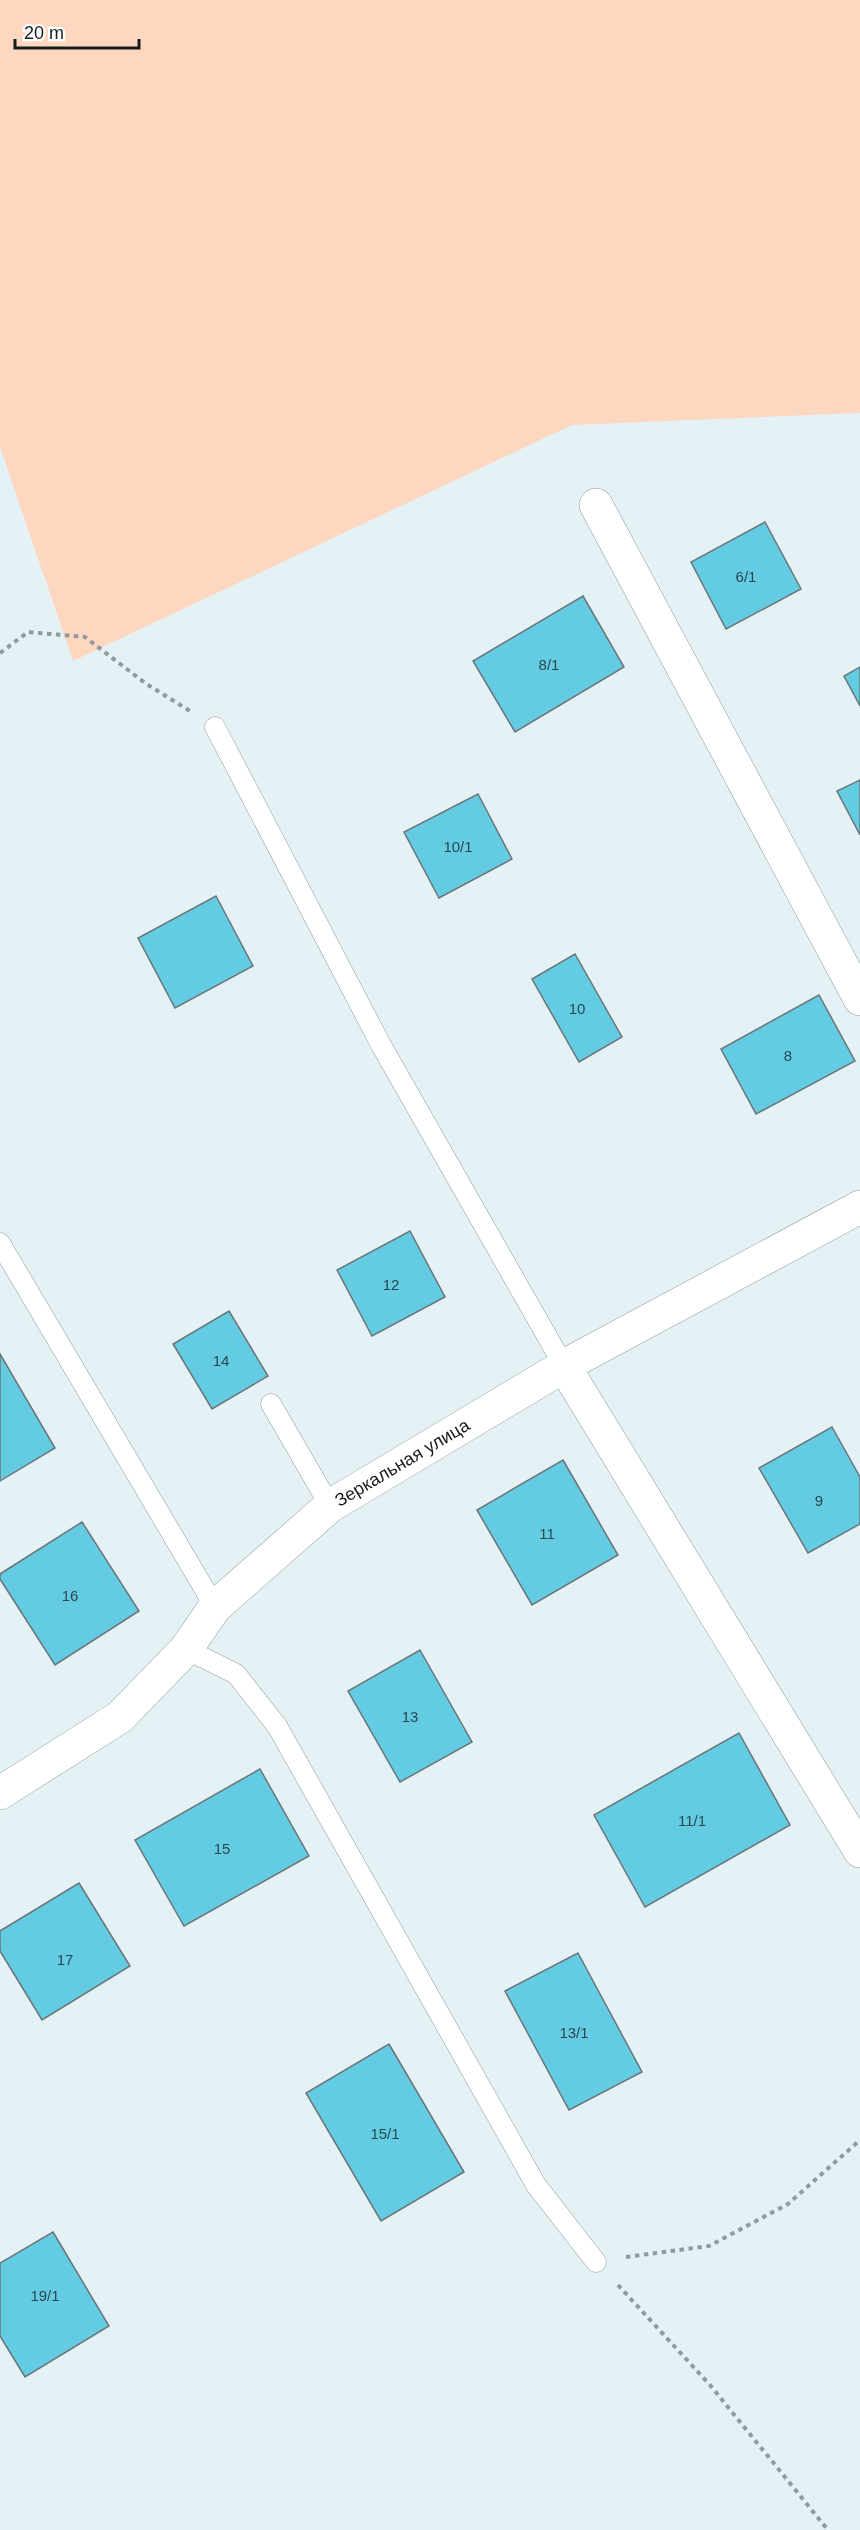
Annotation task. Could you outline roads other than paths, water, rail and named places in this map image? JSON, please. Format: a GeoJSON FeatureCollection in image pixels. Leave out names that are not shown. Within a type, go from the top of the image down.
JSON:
{"type":"FeatureCollection","features":[{"type":"Feature","properties":{"kind":"street"},"geometry":{"type":"LineString","coordinates":[[596,505],[860,999]]}},
{"type":"Feature","properties":{"kind":"street","name":"Зеркальная улица"},"geometry":{"type":"LineString","coordinates":[[0,1793],[120,1718],[186,1649],[215,1607],[330,1506],[564,1366],[860,1208]]}},
{"type":"Feature","properties":{"kind":"street"},"geometry":{"type":"LineString","coordinates":[[564,1366],[860,1851]]}},
{"type":"Feature","properties":{"kind":"lane"},"geometry":{"type":"LineString","coordinates":[[215,727],[381,1045],[564,1366]]}},
{"type":"Feature","properties":{"kind":"lane"},"geometry":{"type":"LineString","coordinates":[[0,1243],[215,1607]]}},
{"type":"Feature","properties":{"kind":"lane"},"geometry":{"type":"LineString","coordinates":[[272,1404],[330,1506]]}},
{"type":"Feature","properties":{"kind":"lane"},"geometry":{"type":"LineString","coordinates":[[186,1649],[236,1674],[278,1726],[536,2185],[596,2262]]}}]}
